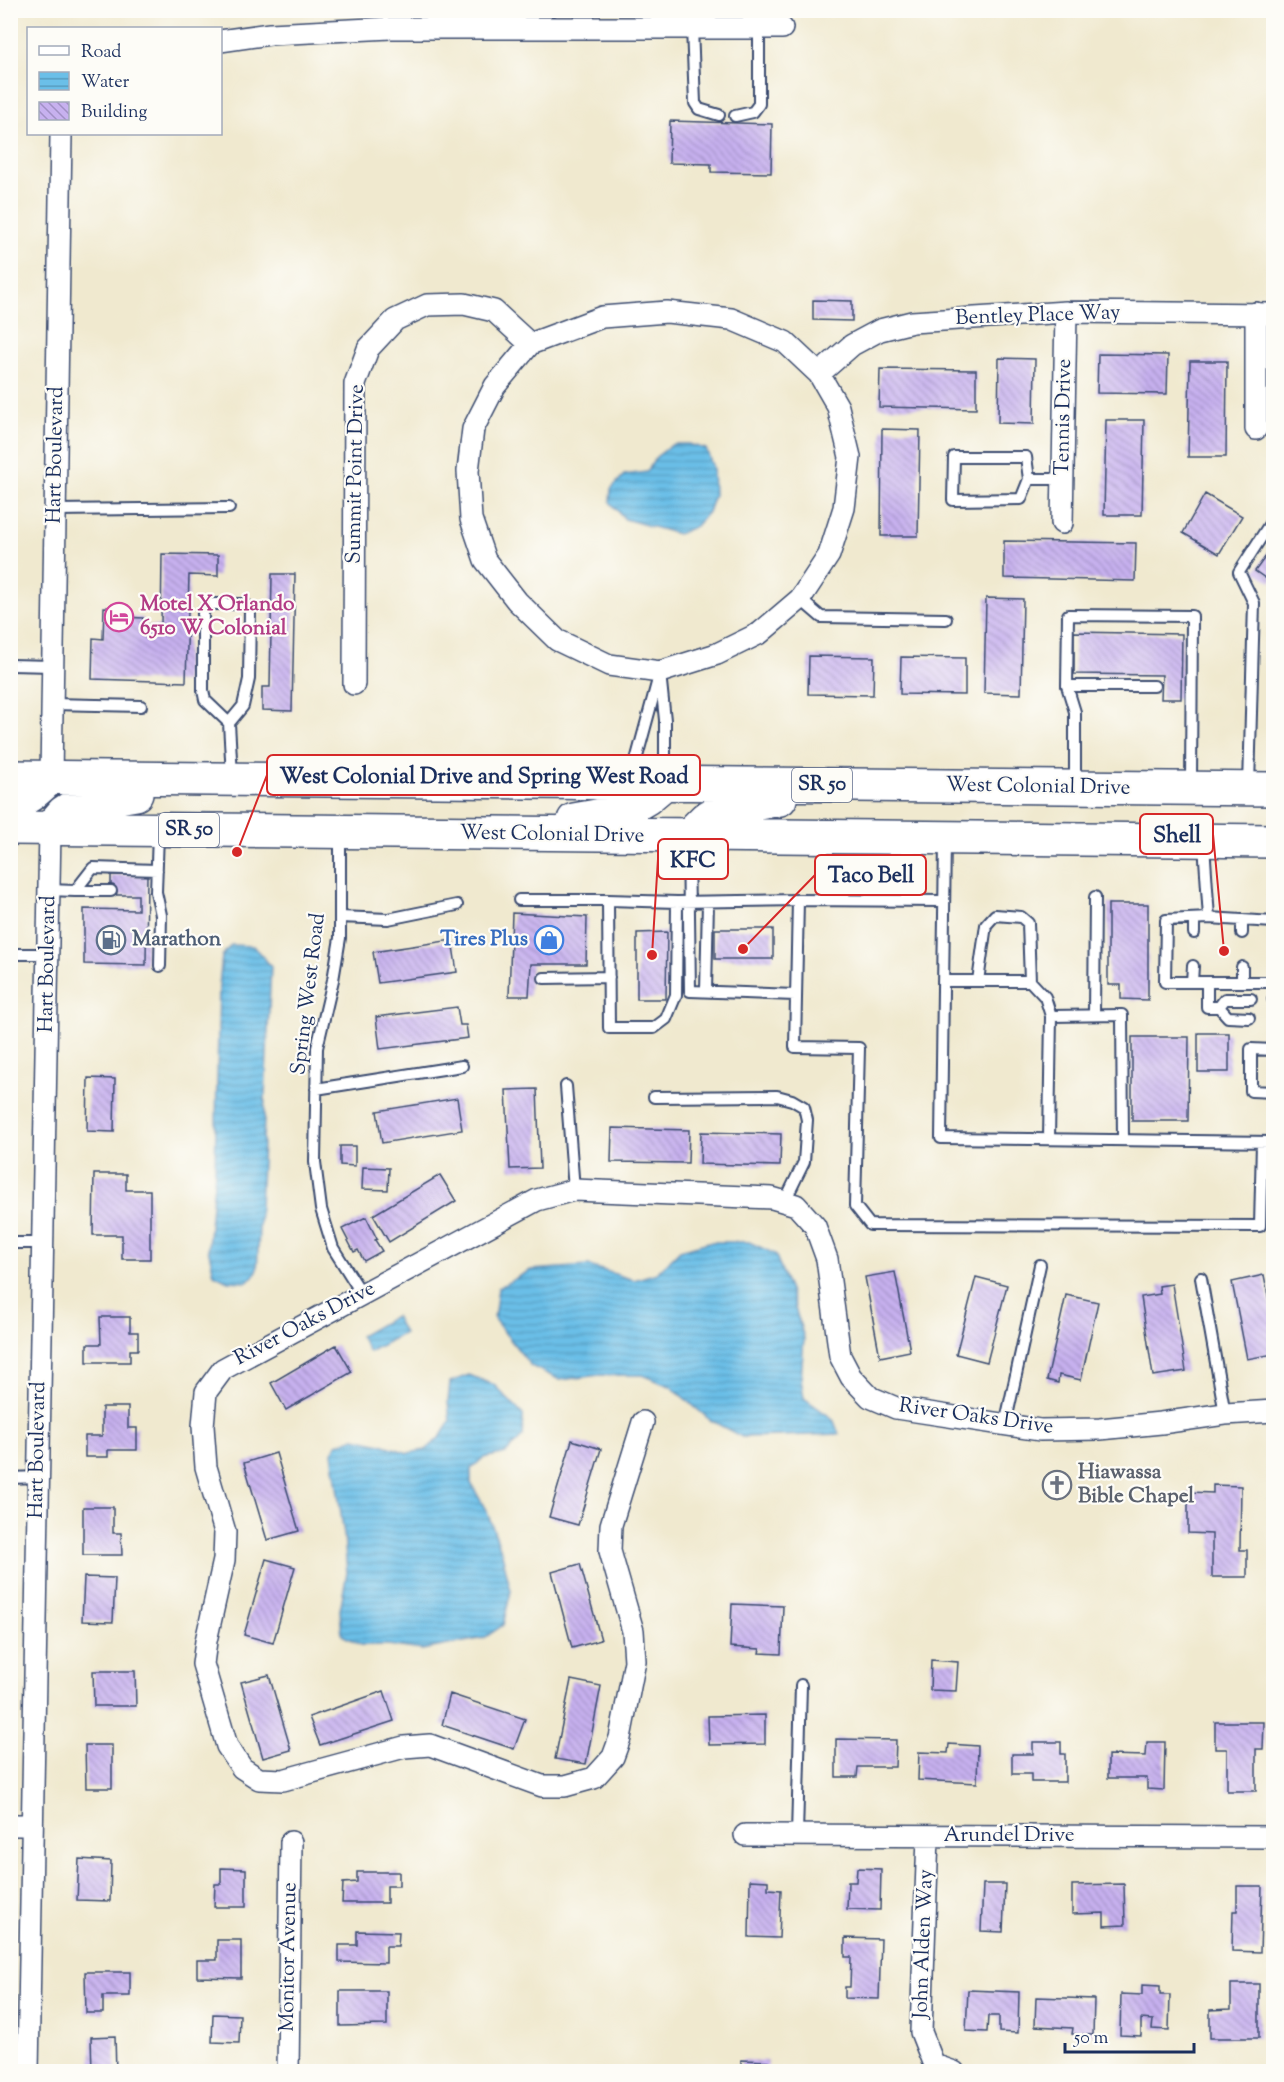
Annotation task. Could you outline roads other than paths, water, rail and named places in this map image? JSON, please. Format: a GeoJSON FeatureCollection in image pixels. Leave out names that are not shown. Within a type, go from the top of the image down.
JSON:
{"type":"FeatureCollection","features":[{"type":"Feature","properties":{"kind":"highway","name":"West Colonial Drive"},"geometry":{"type":"LineString","coordinates":[[10,777],[1261,789]]}},
{"type":"Feature","properties":{"kind":"highway"},"geometry":{"type":"LineString","coordinates":[[10,804],[21,802],[31,796],[51,777]]}},
{"type":"Feature","properties":{"kind":"highway"},"geometry":{"type":"LineString","coordinates":[[50,828],[63,813],[77,804],[232,779]]}},
{"type":"Feature","properties":{"kind":"highway"},"geometry":{"type":"LineString","coordinates":[[496,834],[625,811],[665,783]]}},
{"type":"Feature","properties":{"kind":"highway"},"geometry":{"type":"LineString","coordinates":[[688,836],[705,819],[721,810],[856,786]]}},
{"type":"Feature","properties":{"kind":"highway","name":"West Colonial Drive"},"geometry":{"type":"LineString","coordinates":[[10,828],[1274,841]]}},
{"type":"Feature","properties":{"kind":"street"},"geometry":{"type":"LineString","coordinates":[[222,41],[270,34],[391,28],[782,28]]}},
{"type":"Feature","properties":{"kind":"street","name":"Hart Boulevard"},"geometry":{"type":"LineString","coordinates":[[51,777],[62,135]]}},
{"type":"Feature","properties":{"kind":"street","name":"Summit Point Drive"},"geometry":{"type":"LineString","coordinates":[[354,684],[355,384],[368,349],[395,320],[427,305],[464,304],[494,311],[530,344]]}},
{"type":"Feature","properties":{"kind":"street"},"geometry":{"type":"LineString","coordinates":[[667,312],[731,319],[785,342],[819,374],[838,407],[850,457],[844,508],[828,555],[800,599],[760,633],[717,654],[660,672],[609,665],[557,640],[517,601],[485,560],[471,519],[468,471],[472,429],[495,386],[530,344],[602,317],[667,312]]}},
{"type":"Feature","properties":{"kind":"street","name":"Bentley Place Way"},"geometry":{"type":"LineString","coordinates":[[819,374],[852,345],[880,330],[912,322],[1066,312],[1264,314]]}},
{"type":"Feature","properties":{"kind":"street","name":"Tennis Drive"},"geometry":{"type":"LineString","coordinates":[[1062,523],[1066,312]]}},
{"type":"Feature","properties":{"kind":"street"},"geometry":{"type":"LineString","coordinates":[[1256,429],[1264,314]]}},
{"type":"Feature","properties":{"kind":"street","name":"Hart Boulevard"},"geometry":{"type":"LineString","coordinates":[[28,2072],[50,828]]}},
{"type":"Feature","properties":{"kind":"street","name":"River Oaks Drive"},"geometry":{"type":"LineString","coordinates":[[644,1422],[611,1525],[610,1551],[633,1631],[634,1661],[620,1738],[613,1757],[594,1778],[566,1786],[542,1786],[430,1745],[404,1747],[283,1780],[259,1779],[242,1768],[227,1746],[203,1664],[224,1560],[225,1532],[206,1467],[203,1426],[206,1392],[223,1369],[537,1200],[574,1190],[772,1198],[796,1205],[814,1226],[827,1259],[840,1356],[851,1377],[870,1397],[896,1408],[1040,1430],[1100,1429],[1226,1414],[1274,1411]]}},
{"type":"Feature","properties":{"kind":"street"},"geometry":{"type":"LineString","coordinates":[[10,1825],[32,1825]]}},
{"type":"Feature","properties":{"kind":"street","name":"Arundel Drive"},"geometry":{"type":"LineString","coordinates":[[745,1835],[1274,1838]]}},
{"type":"Feature","properties":{"kind":"street","name":"John Alden Way"},"geometry":{"type":"LineString","coordinates":[[928,1836],[921,2032],[934,2065],[954,2072]]}},
{"type":"Feature","properties":{"kind":"street","name":"Monitor Avenue"},"geometry":{"type":"LineString","coordinates":[[288,2072],[291,1842]]}},
{"type":"Feature","properties":{"kind":"lane"},"geometry":{"type":"LineString","coordinates":[[692,28],[695,104],[699,110],[718,115]]}},
{"type":"Feature","properties":{"kind":"lane"},"geometry":{"type":"LineString","coordinates":[[735,116],[753,112],[759,104],[759,28]]}},
{"type":"Feature","properties":{"kind":"lane"},"geometry":{"type":"LineString","coordinates":[[954,457],[1026,457],[1029,479],[1021,499],[953,500],[954,457]]}},
{"type":"Feature","properties":{"kind":"lane"},"geometry":{"type":"LineString","coordinates":[[1029,479],[1063,479]]}},
{"type":"Feature","properties":{"kind":"lane"},"geometry":{"type":"LineString","coordinates":[[55,510],[229,508]]}},
{"type":"Feature","properties":{"kind":"lane"},"geometry":{"type":"LineString","coordinates":[[1261,789],[1254,603],[1239,572],[1271,522],[1274,522]]}},
{"type":"Feature","properties":{"kind":"lane"},"geometry":{"type":"LineString","coordinates":[[800,599],[821,617],[946,619]]}},
{"type":"Feature","properties":{"kind":"lane"},"geometry":{"type":"LineString","coordinates":[[229,723],[205,700],[202,690],[203,612],[209,604],[244,604],[250,608],[249,679],[243,706],[229,723],[232,779]]}},
{"type":"Feature","properties":{"kind":"lane"},"geometry":{"type":"LineString","coordinates":[[1075,788],[1075,712],[1067,686],[1068,615],[1192,616],[1191,789]]}},
{"type":"Feature","properties":{"kind":"lane"},"geometry":{"type":"LineString","coordinates":[[10,665],[53,666]]}},
{"type":"Feature","properties":{"kind":"lane"},"geometry":{"type":"LineString","coordinates":[[630,783],[660,672]]}},
{"type":"Feature","properties":{"kind":"lane"},"geometry":{"type":"LineString","coordinates":[[660,672],[665,720],[665,783]]}},
{"type":"Feature","properties":{"kind":"lane"},"geometry":{"type":"LineString","coordinates":[[1067,686],[1154,686]]}},
{"type":"Feature","properties":{"kind":"lane"},"geometry":{"type":"LineString","coordinates":[[52,704],[141,706]]}},
{"type":"Feature","properties":{"kind":"lane"},"geometry":{"type":"LineString","coordinates":[[158,830],[157,870],[151,892],[161,915],[159,966]]}},
{"type":"Feature","properties":{"kind":"lane","name":"Spring West Road"},"geometry":{"type":"LineString","coordinates":[[340,832],[340,938],[317,1048],[315,1162],[321,1209],[333,1248],[362,1294]]}},
{"type":"Feature","properties":{"kind":"lane"},"geometry":{"type":"LineString","coordinates":[[688,836],[690,991],[795,995]]}},
{"type":"Feature","properties":{"kind":"lane"},"geometry":{"type":"LineString","coordinates":[[798,900],[795,1047],[859,1048],[855,1206],[870,1225],[1260,1226],[1268,1142],[941,1138],[945,838]]}},
{"type":"Feature","properties":{"kind":"lane"},"geometry":{"type":"LineString","coordinates":[[1203,840],[1209,918]]}},
{"type":"Feature","properties":{"kind":"lane"},"geometry":{"type":"LineString","coordinates":[[75,891],[93,868],[157,870]]}},
{"type":"Feature","properties":{"kind":"lane"},"geometry":{"type":"LineString","coordinates":[[49,890],[111,891]]}},
{"type":"Feature","properties":{"kind":"lane"},"geometry":{"type":"LineString","coordinates":[[1094,1015],[1095,897]]}},
{"type":"Feature","properties":{"kind":"lane"},"geometry":{"type":"LineString","coordinates":[[519,900],[944,901]]}},
{"type":"Feature","properties":{"kind":"lane"},"geometry":{"type":"LineString","coordinates":[[608,900],[609,1028],[654,1028],[666,1019],[676,995],[677,902]]}},
{"type":"Feature","properties":{"kind":"lane"},"geometry":{"type":"LineString","coordinates":[[705,991],[708,902]]}},
{"type":"Feature","properties":{"kind":"lane"},"geometry":{"type":"LineString","coordinates":[[340,917],[388,919],[457,905]]}},
{"type":"Feature","properties":{"kind":"lane"},"geometry":{"type":"LineString","coordinates":[[978,981],[986,925],[995,915],[1020,917],[1028,923],[1030,981],[1045,997],[1052,1016],[1049,1139]]}},
{"type":"Feature","properties":{"kind":"lane"},"geometry":{"type":"LineString","coordinates":[[1274,922],[1209,918],[1166,920],[1165,982],[1274,982]]}},
{"type":"Feature","properties":{"kind":"lane"},"geometry":{"type":"LineString","coordinates":[[1194,919],[1194,933]]}},
{"type":"Feature","properties":{"kind":"lane"},"geometry":{"type":"LineString","coordinates":[[1242,920],[1242,933]]}},
{"type":"Feature","properties":{"kind":"lane"},"geometry":{"type":"LineString","coordinates":[[10,945],[10,963]]}},
{"type":"Feature","properties":{"kind":"lane"},"geometry":{"type":"LineString","coordinates":[[11,954],[48,954]]}},
{"type":"Feature","properties":{"kind":"lane"},"geometry":{"type":"LineString","coordinates":[[1192,981],[1193,966]]}},
{"type":"Feature","properties":{"kind":"lane"},"geometry":{"type":"LineString","coordinates":[[1242,967],[1242,982]]}},
{"type":"Feature","properties":{"kind":"lane"},"geometry":{"type":"LineString","coordinates":[[544,978],[609,977]]}},
{"type":"Feature","properties":{"kind":"lane"},"geometry":{"type":"LineString","coordinates":[[943,981],[1030,981]]}},
{"type":"Feature","properties":{"kind":"lane"},"geometry":{"type":"LineString","coordinates":[[1207,982],[1207,1007],[1219,1007],[1228,1017],[1249,1018]]}},
{"type":"Feature","properties":{"kind":"lane"},"geometry":{"type":"LineString","coordinates":[[1219,1007],[1225,999],[1251,999]]}},
{"type":"Feature","properties":{"kind":"lane"},"geometry":{"type":"LineString","coordinates":[[1052,1016],[1122,1015],[1124,1140]]}},
{"type":"Feature","properties":{"kind":"lane"},"geometry":{"type":"LineString","coordinates":[[1274,1050],[1251,1049],[1251,1091],[1274,1092]]}},
{"type":"Feature","properties":{"kind":"lane"},"geometry":{"type":"LineString","coordinates":[[316,1089],[462,1066]]}},
{"type":"Feature","properties":{"kind":"lane"},"geometry":{"type":"LineString","coordinates":[[566,1086],[574,1190]]}},
{"type":"Feature","properties":{"kind":"lane"},"geometry":{"type":"LineString","coordinates":[[654,1097],[777,1096],[792,1100],[804,1107],[807,1120],[804,1162],[784,1201]]}},
{"type":"Feature","properties":{"kind":"lane"},"geometry":{"type":"LineString","coordinates":[[10,1243],[42,1243]]}},
{"type":"Feature","properties":{"kind":"lane"},"geometry":{"type":"LineString","coordinates":[[1005,1425],[1040,1265]]}},
{"type":"Feature","properties":{"kind":"lane"},"geometry":{"type":"LineString","coordinates":[[1201,1278],[1226,1414]]}},
{"type":"Feature","properties":{"kind":"lane"},"geometry":{"type":"LineString","coordinates":[[10,1478],[38,1477]]}},
{"type":"Feature","properties":{"kind":"lane"},"geometry":{"type":"LineString","coordinates":[[797,1835],[801,1685]]}},
{"type":"Feature","properties":{"kind":"water"},"geometry":{"type":"Polygon","coordinates":[[[673,444],[688,444],[706,449],[713,468],[714,495],[708,512],[696,526],[678,534],[625,519],[610,502],[611,489],[624,475],[647,472],[656,457],[673,444]]]}},
{"type":"Feature","properties":{"kind":"water"},"geometry":{"type":"Polygon","coordinates":[[[231,945],[253,946],[271,966],[257,1272],[247,1282],[228,1281],[214,1274],[208,1248],[215,1171],[219,986],[222,956],[231,945]]]}},
{"type":"Feature","properties":{"kind":"water"},"geometry":{"type":"Polygon","coordinates":[[[709,1242],[749,1242],[775,1254],[790,1291],[804,1338],[801,1379],[804,1398],[833,1419],[839,1434],[742,1437],[710,1420],[670,1386],[642,1375],[599,1375],[560,1380],[531,1366],[494,1319],[498,1288],[531,1270],[589,1266],[634,1280],[657,1273],[680,1250],[709,1242]]]}},
{"type":"Feature","properties":{"kind":"water"},"geometry":{"type":"Polygon","coordinates":[[[395,1316],[404,1333],[369,1352],[360,1336],[395,1316]]]}},
{"type":"Feature","properties":{"kind":"water"},"geometry":{"type":"Polygon","coordinates":[[[469,1375],[494,1385],[523,1415],[523,1436],[506,1453],[483,1458],[471,1469],[471,1483],[487,1512],[501,1550],[511,1591],[503,1625],[484,1638],[422,1650],[387,1645],[361,1645],[342,1635],[340,1610],[347,1573],[344,1534],[332,1453],[337,1444],[355,1438],[408,1453],[426,1450],[441,1436],[450,1421],[448,1402],[450,1382],[469,1375]]]}},
{"type":"Feature","properties":{"kind":"place","name":"Motel X Orlando 6510 W Colonial"},"geometry":{"type":"Point","coordinates":[119,617]}},
{"type":"Feature","properties":{"kind":"place","name":"West Colonial Drive and Spring West Road"},"geometry":{"type":"Point","coordinates":[237,852]}},
{"type":"Feature","properties":{"kind":"place","name":"Marathon"},"geometry":{"type":"Point","coordinates":[111,940]}},
{"type":"Feature","properties":{"kind":"place","name":"Tires Plus"},"geometry":{"type":"Point","coordinates":[549,940]}},
{"type":"Feature","properties":{"kind":"place","name":"Taco Bell"},"geometry":{"type":"Point","coordinates":[743,949]}},
{"type":"Feature","properties":{"kind":"place","name":"Shell"},"geometry":{"type":"Point","coordinates":[1224,951]}},
{"type":"Feature","properties":{"kind":"place","name":"KFC"},"geometry":{"type":"Point","coordinates":[652,955]}},
{"type":"Feature","properties":{"kind":"place","name":"Hiawassa Bible Chapel"},"geometry":{"type":"Point","coordinates":[1057,1485]}}]}
